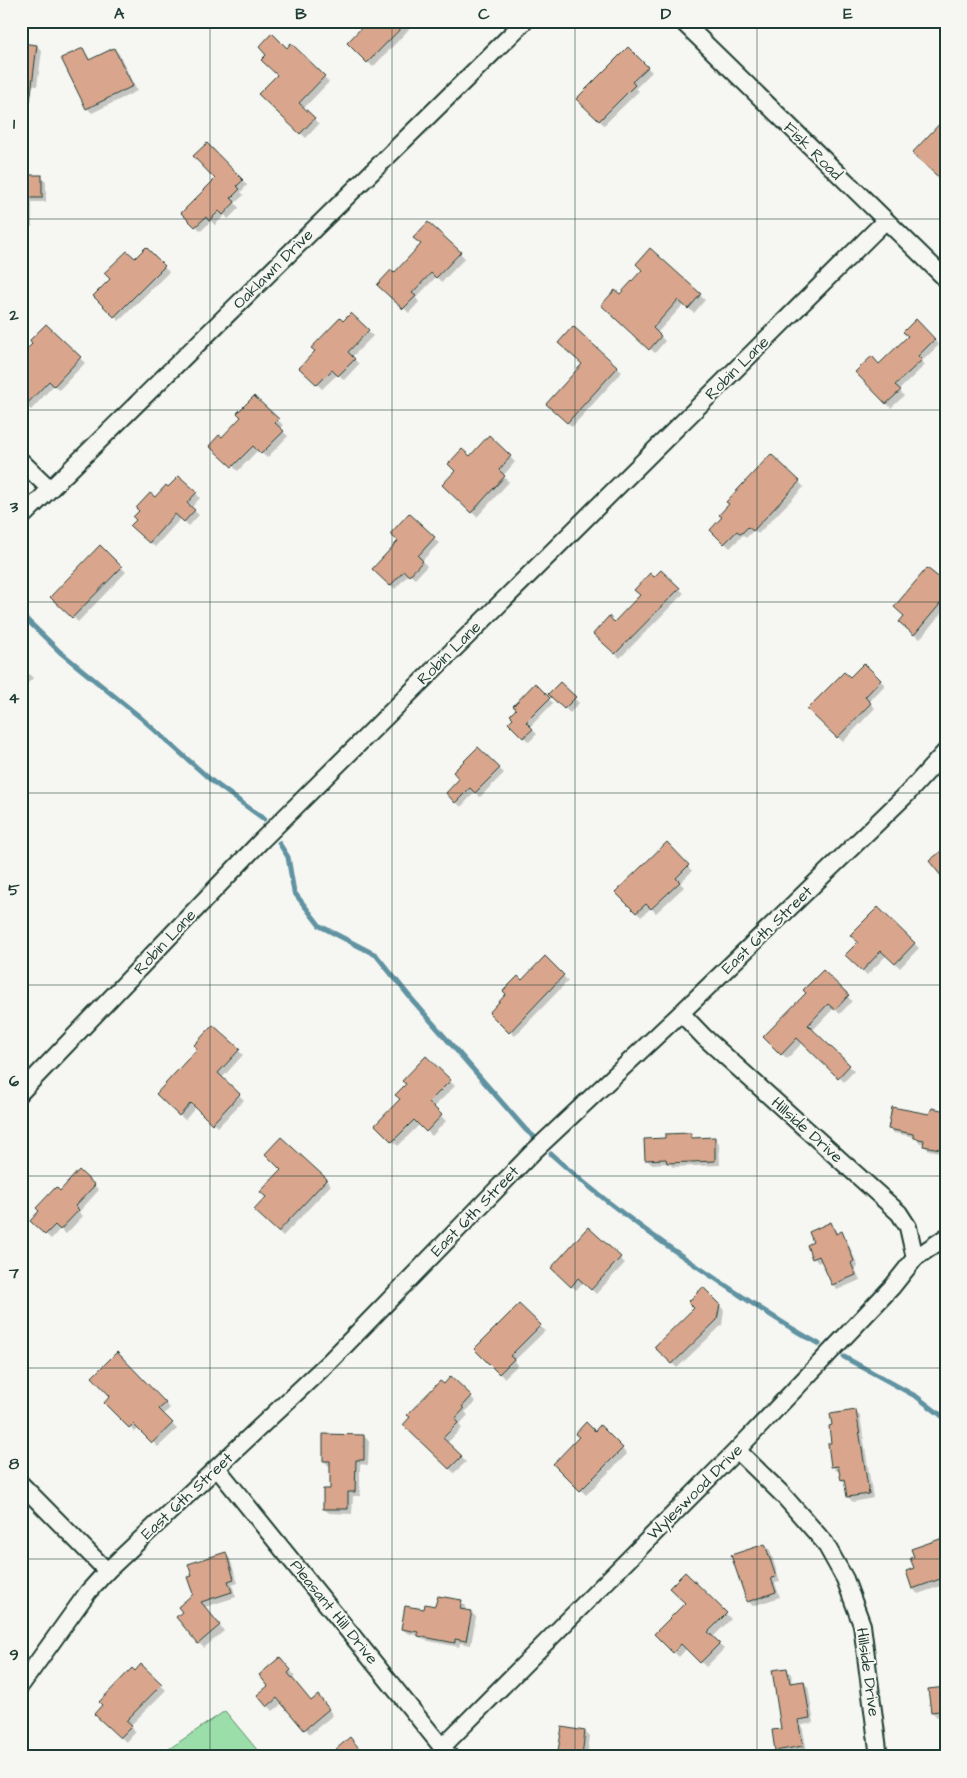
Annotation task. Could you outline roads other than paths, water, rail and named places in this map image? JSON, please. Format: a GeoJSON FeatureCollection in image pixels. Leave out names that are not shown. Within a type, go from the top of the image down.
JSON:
{"type":"FeatureCollection","features":[{"type":"Feature","properties":{"kind":"street","name":"Oaklawn Drive"},"geometry":{"type":"LineString","coordinates":[[21,518],[525,21]]}},
{"type":"Feature","properties":{"kind":"street","name":"Fisk Road"},"geometry":{"type":"LineString","coordinates":[[682,21],[946,279]]}},
{"type":"Feature","properties":{"kind":"street","name":"Robin Lane"},"geometry":{"type":"LineString","coordinates":[[21,1092],[262,840],[885,221]]}},
{"type":"Feature","properties":{"kind":"street"},"geometry":{"type":"LineString","coordinates":[[21,461],[50,488]]}},
{"type":"Feature","properties":{"kind":"street","name":"East 6th Street"},"geometry":{"type":"LineString","coordinates":[[21,1685],[88,1592],[107,1571],[331,1360],[533,1152],[681,1013],[906,795],[946,751]]}},
{"type":"Feature","properties":{"kind":"street","name":"Hillside Drive"},"geometry":{"type":"LineString","coordinates":[[681,1013],[704,1037],[900,1213],[908,1227],[915,1258]]}},
{"type":"Feature","properties":{"kind":"street","name":"Wyleswood Drive"},"geometry":{"type":"LineString","coordinates":[[446,1752],[892,1287],[915,1258],[946,1237]]}},
{"type":"Feature","properties":{"kind":"street","name":"Hillside Drive"},"geometry":{"type":"LineString","coordinates":[[737,1450],[782,1494],[819,1536],[845,1579],[862,1625],[880,1757]]}},
{"type":"Feature","properties":{"kind":"street","name":"Pleasant Hill Drive"},"geometry":{"type":"LineString","coordinates":[[217,1468],[446,1752]]}},
{"type":"Feature","properties":{"kind":"street"},"geometry":{"type":"LineString","coordinates":[[21,1484],[107,1571]]}},
{"type":"Feature","properties":{"kind":"waterway"},"geometry":{"type":"LineString","coordinates":[[21,614],[60,652],[140,717],[212,781],[264,819]]}},
{"type":"Feature","properties":{"kind":"waterway"},"geometry":{"type":"LineString","coordinates":[[279,843],[288,857],[294,892],[320,926],[376,955],[409,996],[526,1130],[540,1142]]}},
{"type":"Feature","properties":{"kind":"waterway"},"geometry":{"type":"LineString","coordinates":[[551,1154],[615,1208],[660,1241],[773,1317],[819,1344]]}},
{"type":"Feature","properties":{"kind":"waterway"},"geometry":{"type":"LineString","coordinates":[[844,1357],[917,1397],[946,1419]]}}]}
